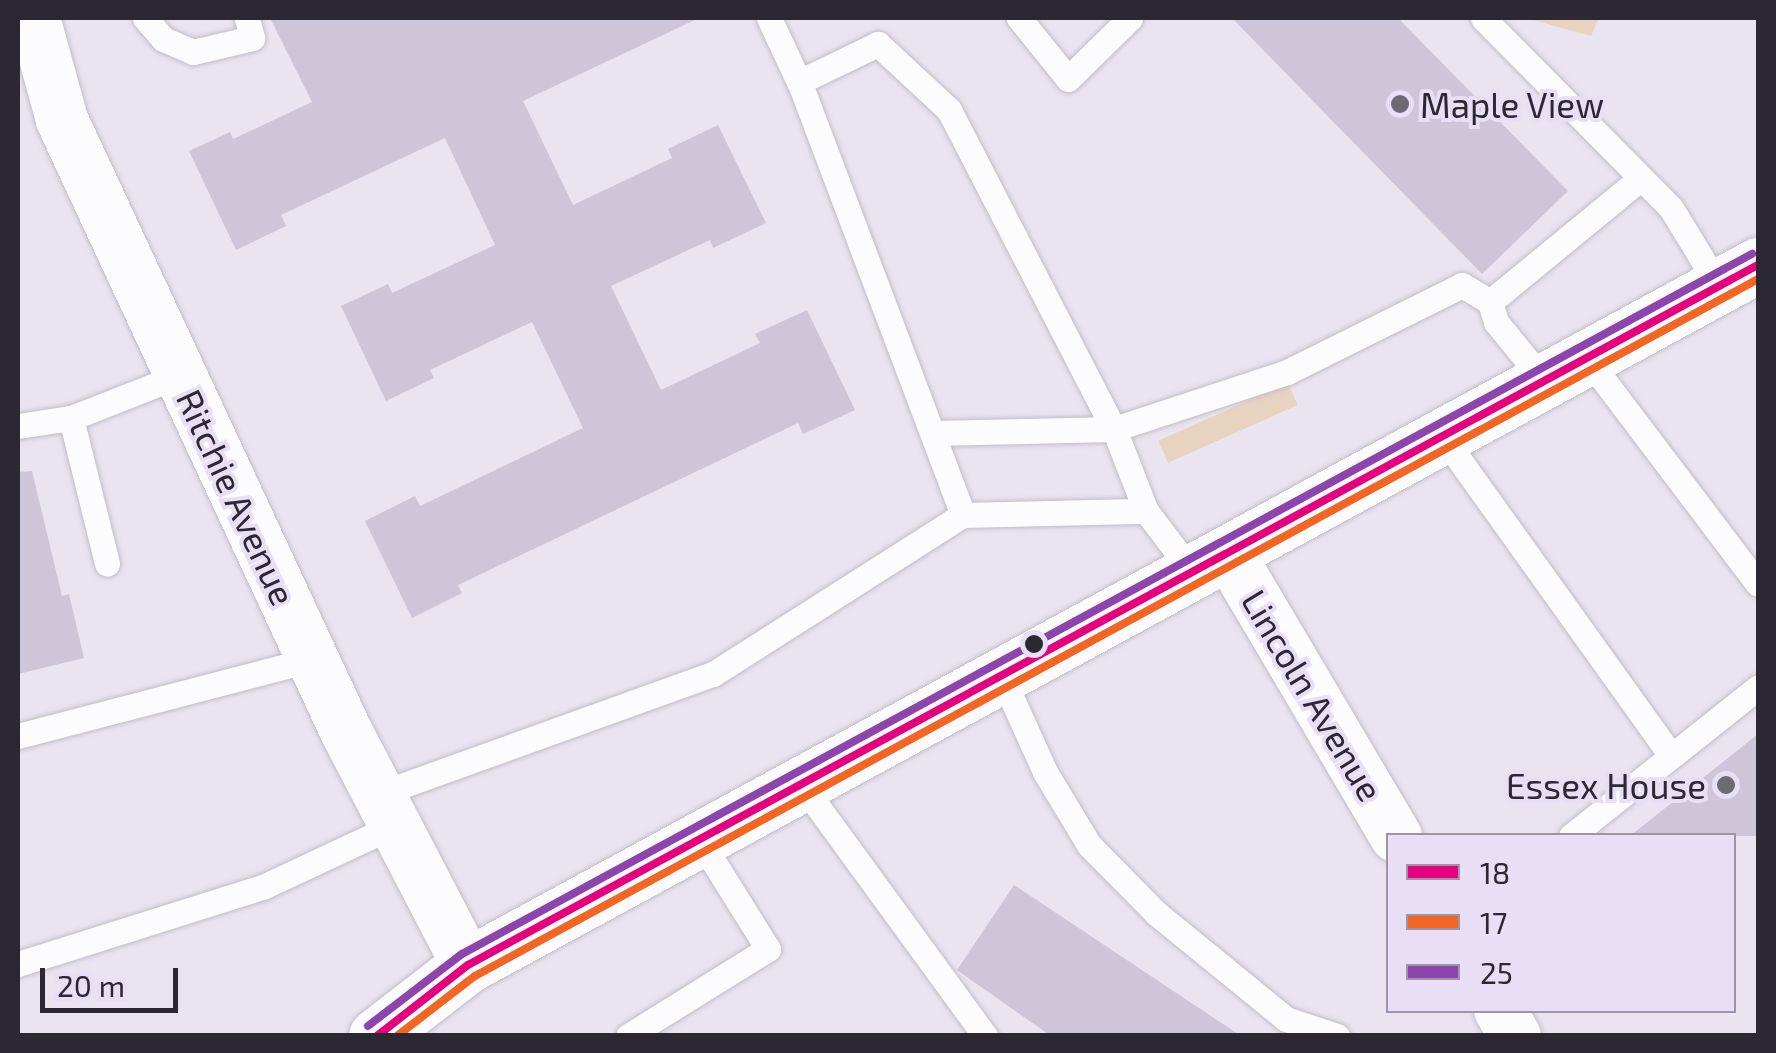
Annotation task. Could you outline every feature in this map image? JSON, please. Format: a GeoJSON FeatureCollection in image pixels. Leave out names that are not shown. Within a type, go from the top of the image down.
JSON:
{"type":"FeatureCollection","features":[{"type":"Feature","properties":{"kind":"street","name":"Ritchie Avenue"},"geometry":{"type":"LineString","coordinates":[[34,18],[62,120],[312,659],[468,965]]}},
{"type":"Feature","properties":{"kind":"street"},"geometry":{"type":"LineString","coordinates":[[376,1036],[468,965],[1738,276]]}},
{"type":"Feature","properties":{"kind":"street","name":"Lincoln Avenue"},"geometry":{"type":"LineString","coordinates":[[1211,564],[1394,833]]}},
{"type":"Feature","properties":{"kind":"lane"},"geometry":{"type":"LineString","coordinates":[[145,18],[163,39],[193,52],[252,38],[247,18]]}},
{"type":"Feature","properties":{"kind":"lane"},"geometry":{"type":"LineString","coordinates":[[768,18],[799,82],[964,514]]}},
{"type":"Feature","properties":{"kind":"lane"},"geometry":{"type":"LineString","coordinates":[[1019,18],[1068,79],[1130,18]]}},
{"type":"Feature","properties":{"kind":"lane"},"geometry":{"type":"LineString","coordinates":[[1482,18],[1738,276]]}},
{"type":"Feature","properties":{"kind":"lane"},"geometry":{"type":"LineString","coordinates":[[799,82],[878,44],[949,110],[1114,429],[1146,511],[1211,564]]}},
{"type":"Feature","properties":{"kind":"lane"},"geometry":{"type":"LineString","coordinates":[[1490,302],[1641,178]]}},
{"type":"Feature","properties":{"kind":"lane"},"geometry":{"type":"LineString","coordinates":[[933,434],[1114,429],[1286,372],[1462,285],[1490,302],[1496,322],[1566,370],[1758,584]]}},
{"type":"Feature","properties":{"kind":"lane"},"geometry":{"type":"LineString","coordinates":[[18,426],[71,418],[180,375]]}},
{"type":"Feature","properties":{"kind":"lane"},"geometry":{"type":"LineString","coordinates":[[71,418],[107,564]]}},
{"type":"Feature","properties":{"kind":"lane"},"geometry":{"type":"LineString","coordinates":[[1444,437],[1671,756]]}},
{"type":"Feature","properties":{"kind":"lane"},"geometry":{"type":"LineString","coordinates":[[18,964],[265,886],[387,810],[712,674],[964,514],[1146,511]]}},
{"type":"Feature","properties":{"kind":"lane"},"geometry":{"type":"LineString","coordinates":[[18,736],[312,659]]}},
{"type":"Feature","properties":{"kind":"lane"},"geometry":{"type":"LineString","coordinates":[[1002,677],[1044,772],[1089,845],[1156,913],[1286,1019],[1337,1036]]}},
{"type":"Feature","properties":{"kind":"lane"},"geometry":{"type":"LineString","coordinates":[[1575,833],[1758,688]]}},
{"type":"Feature","properties":{"kind":"lane"},"geometry":{"type":"LineString","coordinates":[[802,784],[986,1036]]}},
{"type":"Feature","properties":{"kind":"lane"},"geometry":{"type":"LineString","coordinates":[[628,1036],[768,949],[700,840]]}},
{"type":"Feature","properties":{"kind":"shaded area"},"geometry":{"type":"Polygon","coordinates":[[[1526,18],[1599,18],[1591,36],[1526,18]]]}},
{"type":"Feature","properties":{"kind":"shaded area"},"geometry":{"type":"Polygon","coordinates":[[[1288,383],[1298,405],[1168,463],[1158,441],[1288,383]]]}},
{"type":"Feature","properties":{"kind":"building"},"geometry":{"type":"Polygon","coordinates":[[[270,18],[699,18],[523,101],[573,205],[672,158],[668,149],[718,125],[766,223],[713,248],[710,240],[611,286],[661,390],[760,343],[755,334],[807,310],[855,410],[803,434],[798,423],[458,585],[462,593],[412,618],[365,521],[415,496],[420,506],[583,428],[532,322],[430,370],[434,378],[386,401],[341,306],[388,284],[392,293],[495,245],[445,138],[281,215],[286,226],[236,250],[189,151],[230,132],[233,139],[312,102],[270,18]]]}},
{"type":"Feature","properties":{"kind":"building","name":"Maple View"},"geometry":{"type":"Polygon","coordinates":[[[1232,18],[1398,18],[1568,191],[1482,274],[1232,18]]]}},
{"type":"Feature","properties":{"kind":"building"},"geometry":{"type":"Polygon","coordinates":[[[32,471],[62,596],[69,594],[84,658],[18,674],[18,472],[32,471]]]}},
{"type":"Feature","properties":{"kind":"building","name":"Essex House"},"geometry":{"type":"Polygon","coordinates":[[[1758,734],[1758,836],[1634,833],[1758,734]]]}},
{"type":"Feature","properties":{"kind":"building"},"geometry":{"type":"Polygon","coordinates":[[[1014,885],[1241,1036],[1051,1036],[957,970],[1014,885]]]}},
{"type":"Feature","properties":{"kind":"transit line","name":"25"},"geometry":{"type":"LineString","coordinates":[[368,1026],[462,954],[1752,254]]}},
{"type":"Feature","properties":{"kind":"transit line","name":"18"},"geometry":{"type":"LineString","coordinates":[[377,1036],[468,965],[1758,265]]}},
{"type":"Feature","properties":{"kind":"transit line","name":"17"},"geometry":{"type":"LineString","coordinates":[[397,1036],[475,976],[1758,279]]}},
{"type":"Feature","properties":{"kind":"place","name":"Maple View"},"geometry":{"type":"Point","coordinates":[1400,104]}},
{"type":"Feature","properties":{"kind":"place","name":"Essex House"},"geometry":{"type":"Point","coordinates":[1726,785]}}]}
